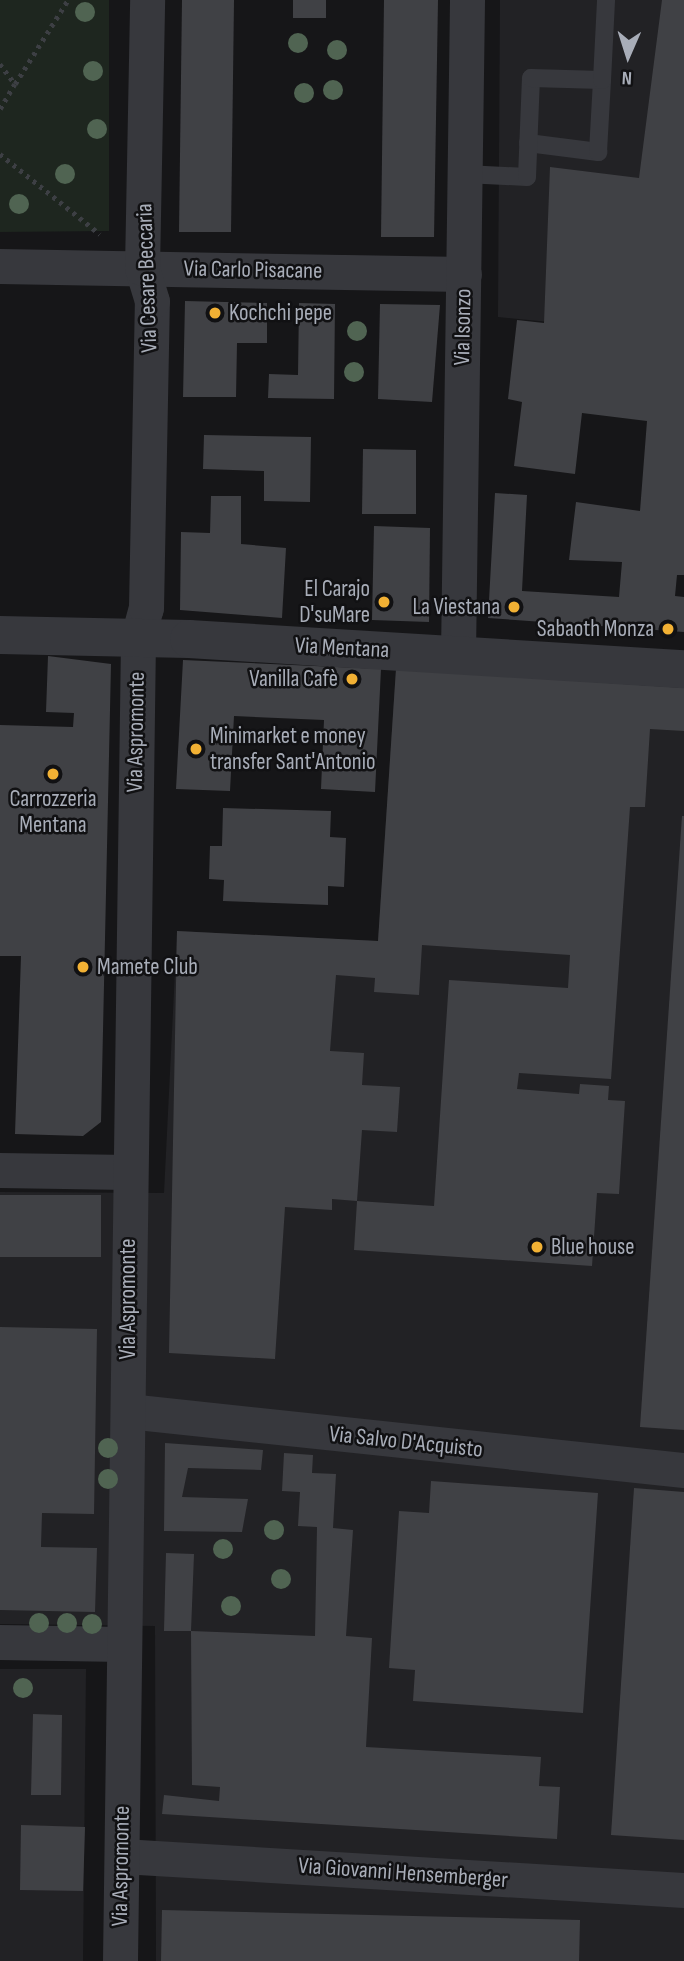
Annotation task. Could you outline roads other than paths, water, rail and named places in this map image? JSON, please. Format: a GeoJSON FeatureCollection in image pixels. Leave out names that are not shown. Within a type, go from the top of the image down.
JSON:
{"type":"FeatureCollection","features":[{"type":"Feature","properties":{"kind":"street","name":"Via Cesare Beccaria"},"geometry":{"type":"LineString","coordinates":[[138,637],[146,608],[152,301],[142,268],[147,0]]}},
{"type":"Feature","properties":{"kind":"street","name":"Via Isonzo"},"geometry":{"type":"LineString","coordinates":[[458,654],[467,0]]}},
{"type":"Feature","properties":{"kind":"street","name":"Via Carlo Pisacane"},"geometry":{"type":"LineString","coordinates":[[0,266],[464,274]]}},
{"type":"Feature","properties":{"kind":"street","name":"Via Mentana"},"geometry":{"type":"LineString","coordinates":[[0,635],[138,637],[684,669]]}},
{"type":"Feature","properties":{"kind":"street","name":"Via Aspromonte"},"geometry":{"type":"LineString","coordinates":[[120,1961],[128,1411],[128,1172],[138,637]]}},
{"type":"Feature","properties":{"kind":"street"},"geometry":{"type":"LineString","coordinates":[[0,1170],[128,1172]]}},
{"type":"Feature","properties":{"kind":"street","name":"Via Salvo D'Acquisto"},"geometry":{"type":"LineString","coordinates":[[128,1411],[684,1470]]}},
{"type":"Feature","properties":{"kind":"street"},"geometry":{"type":"LineString","coordinates":[[0,1642],[123,1644]]}},
{"type":"Feature","properties":{"kind":"street","name":"Via Giovanni Hensemberger"},"geometry":{"type":"LineString","coordinates":[[122,1856],[684,1891]]}},
{"type":"Feature","properties":{"kind":"lane"},"geometry":{"type":"LineString","coordinates":[[528,143],[598,152],[606,0]]}},
{"type":"Feature","properties":{"kind":"lane"},"geometry":{"type":"LineString","coordinates":[[465,174],[527,177],[531,78],[602,79]]}},
{"type":"Feature","properties":{"kind":"place","name":"Kochchi pepe"},"geometry":{"type":"Point","coordinates":[215,313]}},
{"type":"Feature","properties":{"kind":"place","name":"El Carajo D'suMare"},"geometry":{"type":"Point","coordinates":[384,602]}},
{"type":"Feature","properties":{"kind":"place","name":"La Viestana"},"geometry":{"type":"Point","coordinates":[514,607]}},
{"type":"Feature","properties":{"kind":"place","name":"Sabaoth Monza"},"geometry":{"type":"Point","coordinates":[668,629]}},
{"type":"Feature","properties":{"kind":"place","name":"Vanilla Cafè"},"geometry":{"type":"Point","coordinates":[352,679]}},
{"type":"Feature","properties":{"kind":"place","name":"Minimarket e money transfer Sant'Antonio"},"geometry":{"type":"Point","coordinates":[196,749]}},
{"type":"Feature","properties":{"kind":"place","name":"Carrozzeria Mentana"},"geometry":{"type":"Point","coordinates":[53,774]}},
{"type":"Feature","properties":{"kind":"place","name":"Mamete Club"},"geometry":{"type":"Point","coordinates":[83,967]}},
{"type":"Feature","properties":{"kind":"place","name":"Blue house"},"geometry":{"type":"Point","coordinates":[537,1247]}}]}
